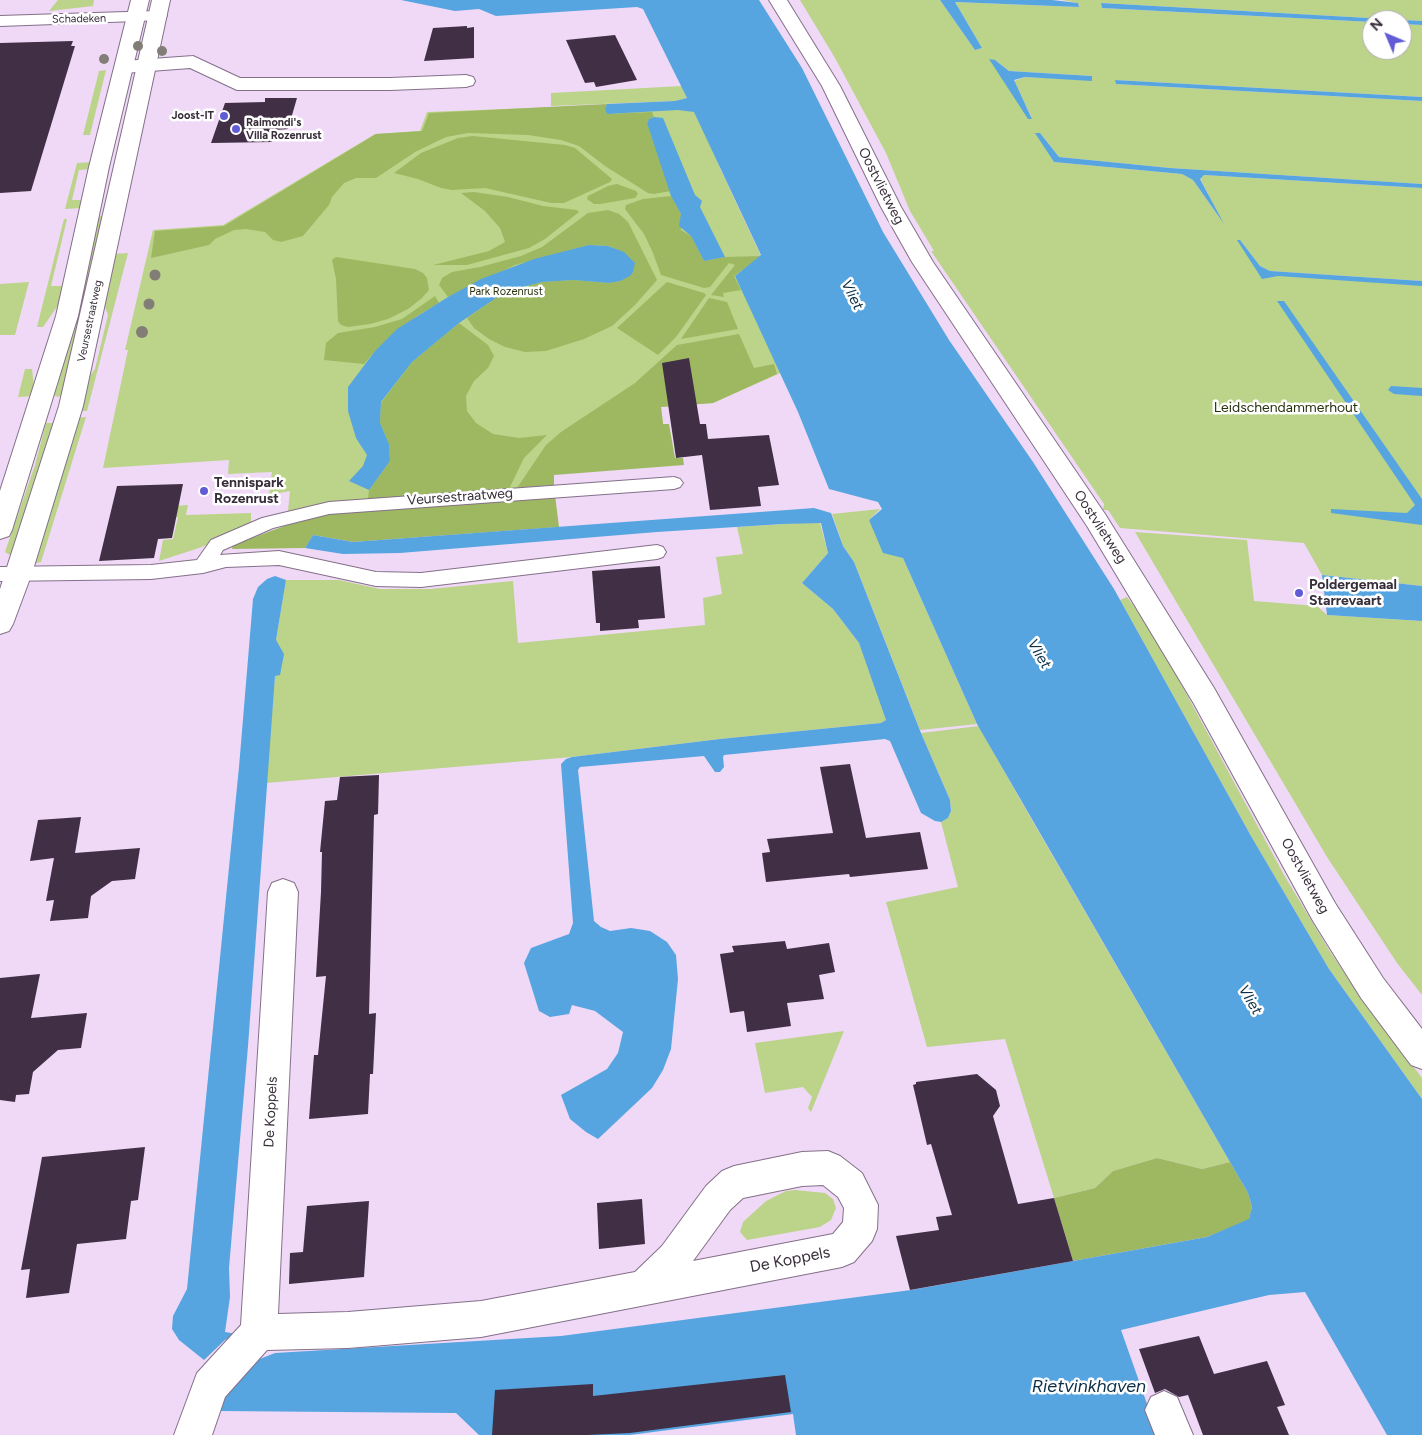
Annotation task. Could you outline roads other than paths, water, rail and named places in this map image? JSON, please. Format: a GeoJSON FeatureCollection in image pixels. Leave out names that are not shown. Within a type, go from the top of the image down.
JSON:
{"type":"FeatureCollection","features":[{"type":"Feature","properties":{"kind":"street","name":"Oostvlietweg"},"geometry":{"type":"LineString","coordinates":[[778,0],[830,86],[891,207],[923,262],[1096,520],[1204,696],[1324,912],[1372,988],[1422,1054]]}},
{"type":"Feature","properties":{"kind":"street","name":"Schadeken"},"geometry":{"type":"LineString","coordinates":[[0,21],[159,8]]}},
{"type":"Feature","properties":{"kind":"street","name":"Veursestraatweg"},"geometry":{"type":"LineString","coordinates":[[0,624],[10,573],[71,406],[159,8]]}},
{"type":"Feature","properties":{"kind":"street","name":"Veursestraatweg"},"geometry":{"type":"LineString","coordinates":[[0,530],[67,316],[99,168],[138,9]]}},
{"type":"Feature","properties":{"kind":"street"},"geometry":{"type":"LineString","coordinates":[[124,66],[194,62],[237,84],[390,84],[466,81]]}},
{"type":"Feature","properties":{"kind":"street","name":"De Koppels"},"geometry":{"type":"LineString","coordinates":[[284,892],[256,1335],[348,1330],[482,1319],[842,1250],[860,1230],[861,1205],[850,1185],[828,1168],[802,1168],[734,1183],[718,1198],[674,1258],[645,1287]]}},
{"type":"Feature","properties":{"kind":"street"},"geometry":{"type":"LineString","coordinates":[[194,1435],[210,1386],[256,1335]]}},
{"type":"Feature","properties":{"kind":"lane","name":"Veursestraatweg"},"geometry":{"type":"LineString","coordinates":[[203,566],[216,545],[268,523],[329,508],[674,483]]}},
{"type":"Feature","properties":{"kind":"lane"},"geometry":{"type":"LineString","coordinates":[[10,573],[151,572],[203,566],[226,560],[279,558],[376,579],[421,580],[657,552]]}},
{"type":"Feature","properties":{"kind":"water"},"geometry":{"type":"Polygon","coordinates":[[[401,0],[759,0],[802,68],[883,232],[949,340],[1033,462],[1114,589],[1251,836],[1329,969],[1422,1099],[1422,1435],[1387,1435],[1305,1292],[1269,1295],[1121,1330],[1158,1435],[796,1435],[793,1414],[630,1435],[479,1435],[456,1413],[218,1411],[226,1392],[247,1364],[275,1353],[561,1336],[911,1290],[1207,1237],[1249,1219],[1252,1207],[1248,1193],[977,724],[903,558],[883,553],[869,520],[882,509],[878,502],[829,489],[798,412],[735,276],[761,255],[694,112],[678,110],[607,114],[605,109],[607,104],[675,101],[687,98],[643,9],[637,7],[496,16],[479,9],[455,11],[401,0]]]}},
{"type":"Feature","properties":{"kind":"water"},"geometry":{"type":"Polygon","coordinates":[[[940,0],[1052,0],[1078,3],[1079,7],[955,2],[982,48],[975,50],[940,0]]]}},
{"type":"Feature","properties":{"kind":"water"},"geometry":{"type":"Polygon","coordinates":[[[1101,3],[1362,18],[1362,21],[1102,8],[1101,3]]]}},
{"type":"Feature","properties":{"kind":"water"},"geometry":{"type":"Polygon","coordinates":[[[1412,20],[1422,21],[1422,25],[1412,24],[1412,20]]]}},
{"type":"Feature","properties":{"kind":"water"},"geometry":{"type":"Polygon","coordinates":[[[989,59],[995,60],[1009,71],[1092,76],[1092,81],[1025,77],[1014,80],[1032,119],[1028,119],[989,59]]]}},
{"type":"Feature","properties":{"kind":"water"},"geometry":{"type":"Polygon","coordinates":[[[1115,80],[1422,97],[1422,101],[1116,84],[1115,80]]]}},
{"type":"Feature","properties":{"kind":"water"},"geometry":{"type":"Polygon","coordinates":[[[654,117],[663,118],[695,195],[702,201],[700,207],[725,257],[704,261],[691,236],[679,226],[681,214],[671,196],[647,123],[649,119],[654,117]]]}},
{"type":"Feature","properties":{"kind":"water"},"geometry":{"type":"Polygon","coordinates":[[[1035,133],[1040,133],[1059,157],[1170,168],[1422,184],[1422,188],[1204,175],[1200,179],[1224,224],[1193,180],[1182,174],[1054,162],[1035,133]]]}},
{"type":"Feature","properties":{"kind":"water"},"geometry":{"type":"Polygon","coordinates":[[[1237,240],[1240,240],[1260,266],[1270,271],[1422,281],[1422,286],[1278,276],[1262,279],[1237,240]]]}},
{"type":"Feature","properties":{"kind":"water"},"geometry":{"type":"Polygon","coordinates":[[[589,245],[608,246],[624,252],[635,263],[633,272],[630,276],[620,281],[609,283],[573,280],[542,282],[519,288],[496,298],[459,323],[412,362],[381,402],[380,423],[389,444],[390,461],[369,490],[349,481],[363,466],[367,455],[356,438],[348,411],[348,387],[375,351],[397,329],[481,279],[534,259],[589,245]]]}},
{"type":"Feature","properties":{"kind":"water"},"geometry":{"type":"Polygon","coordinates":[[[1277,301],[1284,301],[1422,499],[1422,525],[1331,513],[1331,509],[1407,513],[1415,505],[1277,301]]]}},
{"type":"Feature","properties":{"kind":"water"},"geometry":{"type":"Polygon","coordinates":[[[1391,386],[1422,388],[1422,396],[1394,394],[1388,390],[1391,386]]]}},
{"type":"Feature","properties":{"kind":"water"},"geometry":{"type":"Polygon","coordinates":[[[814,508],[831,513],[843,546],[854,562],[921,733],[950,800],[951,811],[948,818],[941,822],[935,821],[921,813],[890,741],[885,739],[724,755],[724,767],[720,772],[715,772],[704,756],[580,767],[578,770],[594,921],[610,931],[631,928],[650,931],[667,942],[676,955],[678,979],[671,1049],[663,1070],[652,1088],[598,1139],[570,1119],[561,1095],[607,1069],[618,1053],[623,1032],[595,1011],[572,1005],[569,1014],[550,1017],[539,1011],[524,963],[531,948],[569,934],[573,923],[561,764],[566,759],[572,757],[720,739],[881,723],[886,720],[859,643],[833,609],[802,583],[828,553],[821,523],[657,532],[400,553],[343,554],[305,548],[313,535],[353,542],[814,508]]]}},
{"type":"Feature","properties":{"kind":"water"},"geometry":{"type":"Polygon","coordinates":[[[1322,575],[1422,586],[1422,621],[1327,615],[1322,575]]]}},
{"type":"Feature","properties":{"kind":"water"},"geometry":{"type":"Polygon","coordinates":[[[275,576],[286,580],[276,640],[284,654],[280,675],[275,676],[248,1046],[229,1268],[230,1297],[225,1332],[237,1334],[225,1340],[204,1360],[179,1340],[172,1329],[173,1316],[187,1289],[239,767],[253,599],[258,587],[267,579],[275,576]]]}},
{"type":"Feature","properties":{"kind":"place","name":"Joost-IT"},"geometry":{"type":"Point","coordinates":[224,116]}},
{"type":"Feature","properties":{"kind":"place","name":"Raimondi's Villa Rozenrust"},"geometry":{"type":"Point","coordinates":[236,129]}},
{"type":"Feature","properties":{"kind":"place","name":"Tennispark Rozenrust"},"geometry":{"type":"Point","coordinates":[204,491]}},
{"type":"Feature","properties":{"kind":"place","name":"Poldergemaal Starrevaart"},"geometry":{"type":"Point","coordinates":[1299,593]}},
{"type":"Feature","properties":{"kind":"park label","name":"Park Rozenrust"},"geometry":{"type":"Point","coordinates":[506,292]}},
{"type":"Feature","properties":{"kind":"park label","name":"Leidschendammerhout"},"geometry":{"type":"Point","coordinates":[1286,408]}},
{"type":"Feature","properties":{"kind":"water label","name":"Vliet"},"geometry":{"type":"Point","coordinates":[852,295]}},
{"type":"Feature","properties":{"kind":"water label","name":"Vliet"},"geometry":{"type":"Point","coordinates":[1039,654]}},
{"type":"Feature","properties":{"kind":"water label","name":"Vliet"},"geometry":{"type":"Point","coordinates":[1250,1000]}},
{"type":"Feature","properties":{"kind":"water label","name":"Rietvinkhaven"},"geometry":{"type":"Point","coordinates":[1089,1387]}}]}
